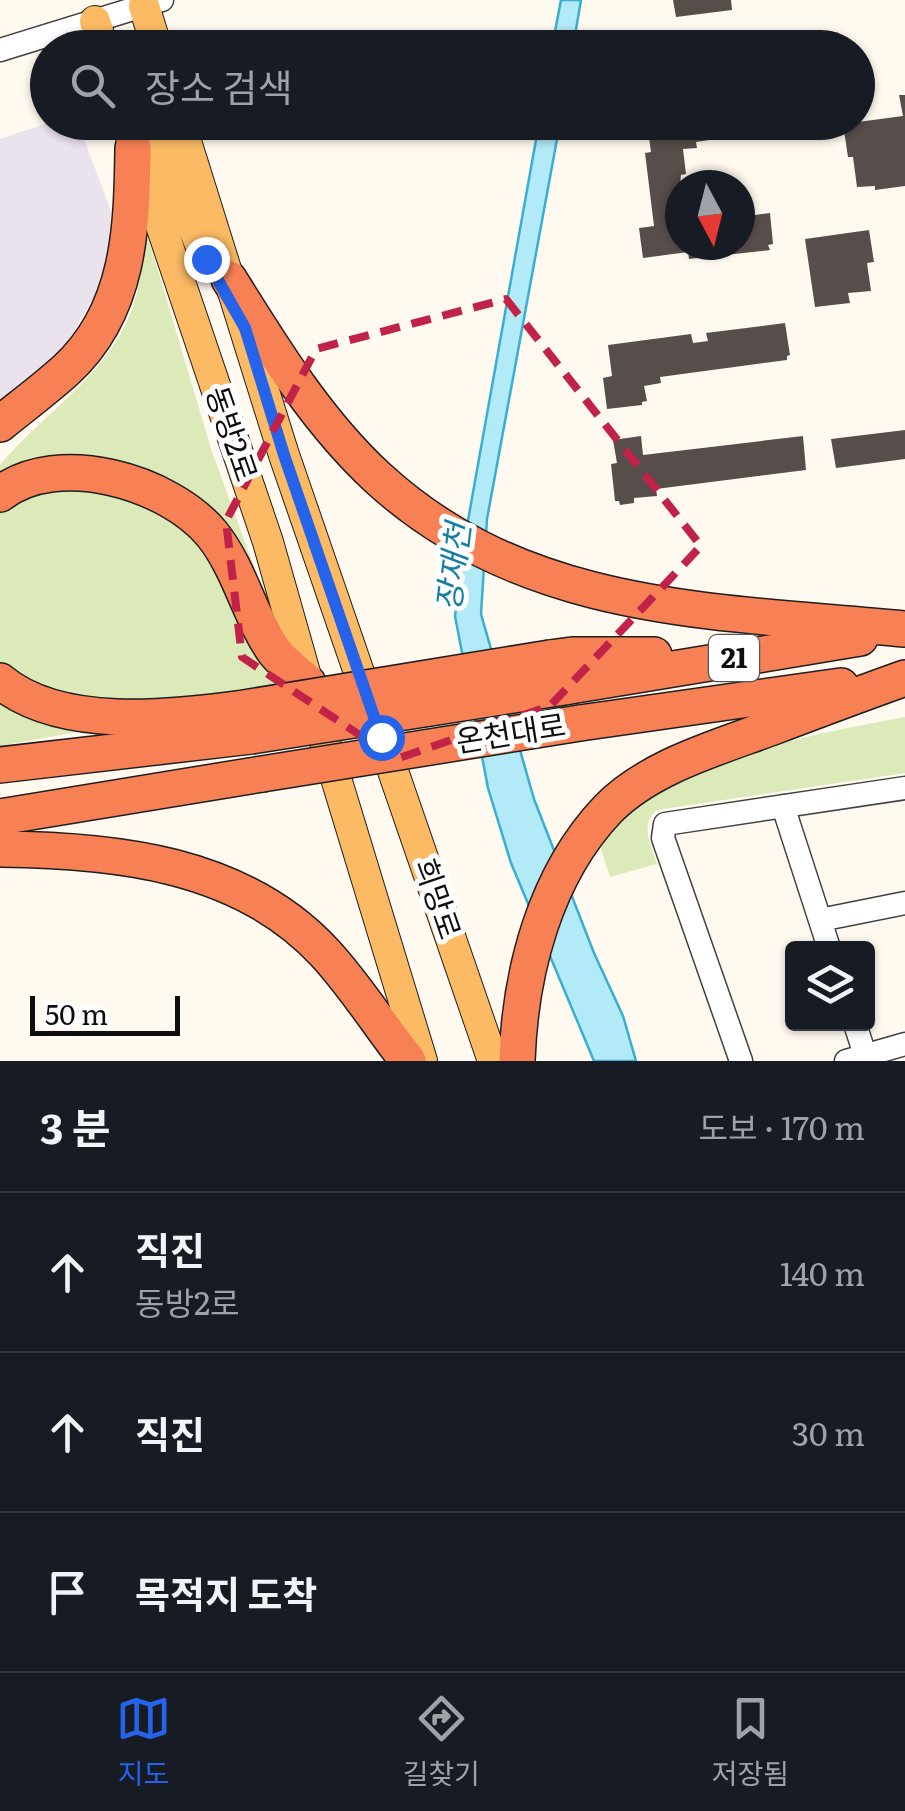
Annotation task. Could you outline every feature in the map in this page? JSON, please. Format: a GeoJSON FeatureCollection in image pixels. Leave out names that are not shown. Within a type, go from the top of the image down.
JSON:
{"type":"FeatureCollection","features":[{"type":"Feature","properties":{"kind":"highway"},"geometry":{"type":"LineString","coordinates":[[0,424],[68,368],[102,328],[124,276],[132,220],[129,140]]}},
{"type":"Feature","properties":{"kind":"highway"},"geometry":{"type":"LineString","coordinates":[[229,278],[282,363],[375,476],[424,517],[490,556],[549,580],[621,598],[905,630]]}},
{"type":"Feature","properties":{"kind":"highway"},"geometry":{"type":"LineString","coordinates":[[0,494],[43,476],[82,472],[124,480],[183,510],[210,532],[235,570],[274,651],[308,682]]}},
{"type":"Feature","properties":{"kind":"highway","name":"온천대로"},"geometry":{"type":"LineString","coordinates":[[0,765],[557,672],[755,654],[905,630]]}},
{"type":"Feature","properties":{"kind":"highway"},"geometry":{"type":"LineString","coordinates":[[517,1061],[518,1026],[544,912],[574,854],[610,808],[654,776],[710,750],[905,677]]}},
{"type":"Feature","properties":{"kind":"highway","name":"온천대로"},"geometry":{"type":"LineString","coordinates":[[0,817],[580,722],[905,677]]}},
{"type":"Feature","properties":{"kind":"highway"},"geometry":{"type":"LineString","coordinates":[[0,681],[52,708],[107,716],[208,713],[247,722]]}},
{"type":"Feature","properties":{"kind":"highway"},"geometry":{"type":"LineString","coordinates":[[0,849],[128,856],[200,873],[271,908],[324,952],[408,1061]]}},
{"type":"Feature","properties":{"kind":"main road"},"geometry":{"type":"LineString","coordinates":[[153,3],[155,30]]}},
{"type":"Feature","properties":{"kind":"main road","name":"동방2로"},"geometry":{"type":"LineString","coordinates":[[131,140],[268,542],[327,749]]}},
{"type":"Feature","properties":{"kind":"main road"},"geometry":{"type":"LineString","coordinates":[[156,140],[206,259],[245,328]]}},
{"type":"Feature","properties":{"kind":"main road","name":"동방2로"},"geometry":{"type":"LineString","coordinates":[[186,140],[284,455],[381,737]]}},
{"type":"Feature","properties":{"kind":"main road","name":"희망로"},"geometry":{"type":"LineString","coordinates":[[381,737],[493,1061]]}},
{"type":"Feature","properties":{"kind":"main road","name":"희망로"},"geometry":{"type":"LineString","coordinates":[[327,749],[422,1061]]}},
{"type":"Feature","properties":{"kind":"street"},"geometry":{"type":"LineString","coordinates":[[106,30],[153,3]]}},
{"type":"Feature","properties":{"kind":"street"},"geometry":{"type":"LineString","coordinates":[[0,50],[30,45]]}},
{"type":"Feature","properties":{"kind":"street"},"geometry":{"type":"LineString","coordinates":[[741,1061],[663,838],[664,824],[905,788]]}},
{"type":"Feature","properties":{"kind":"street"},"geometry":{"type":"LineString","coordinates":[[783,806],[827,941]]}},
{"type":"Feature","properties":{"kind":"street"},"geometry":{"type":"LineString","coordinates":[[820,920],[905,903]]}},
{"type":"Feature","properties":{"kind":"street"},"geometry":{"type":"LineString","coordinates":[[856,1031],[860,1059],[905,1044]]}},
{"type":"Feature","properties":{"kind":"highlighted area"},"geometry":{"type":"Polygon","coordinates":[[[506,299],[701,546],[550,706],[396,759],[242,657],[226,521],[316,349],[506,299]]]}},
{"type":"Feature","properties":{"kind":"shaded area"},"geometry":{"type":"Polygon","coordinates":[[[30,129],[30,140],[84,140],[111,211],[106,277],[58,358],[0,411],[0,139],[30,129]]]}},
{"type":"Feature","properties":{"kind":"green space"},"geometry":{"type":"Polygon","coordinates":[[[148,237],[212,452],[256,581],[182,497],[0,485],[0,465],[89,376],[119,336],[134,303],[148,237]]]}},
{"type":"Feature","properties":{"kind":"green space"},"geometry":{"type":"Polygon","coordinates":[[[118,488],[157,508],[194,538],[223,577],[279,688],[165,703],[67,697],[0,668],[0,512],[33,491],[118,488]]]}},
{"type":"Feature","properties":{"kind":"green space"},"geometry":{"type":"Polygon","coordinates":[[[0,697],[82,731],[0,746],[0,697]]]}},
{"type":"Feature","properties":{"kind":"green space"},"geometry":{"type":"Polygon","coordinates":[[[905,717],[905,773],[657,810],[648,828],[657,864],[610,877],[600,846],[623,817],[655,793],[737,756],[905,717]]]}},
{"type":"Feature","properties":{"kind":"water"},"geometry":{"type":"Polygon","coordinates":[[[561,0],[581,0],[576,30],[555,30],[561,0]]]}},
{"type":"Feature","properties":{"kind":"water"},"geometry":{"type":"Polygon","coordinates":[[[536,140],[557,140],[487,519],[481,614],[534,799],[623,1016],[636,1061],[594,1061],[511,863],[488,788],[455,616],[467,526],[536,140]]]}},
{"type":"Feature","properties":{"kind":"building"},"geometry":{"type":"Polygon","coordinates":[[[673,0],[731,0],[732,10],[676,17],[673,0]]]}},
{"type":"Feature","properties":{"kind":"building"},"geometry":{"type":"Polygon","coordinates":[[[899,95],[905,95],[905,186],[875,190],[875,186],[857,187],[853,157],[848,157],[845,140],[875,140],[875,120],[903,116],[899,95]]]}},
{"type":"Feature","properties":{"kind":"building"},"geometry":{"type":"Polygon","coordinates":[[[649,140],[709,140],[696,142],[697,148],[683,149],[686,170],[665,170],[665,255],[643,258],[639,228],[654,226],[645,153],[651,152],[649,140]]]}},
{"type":"Feature","properties":{"kind":"building"},"geometry":{"type":"Polygon","coordinates":[[[770,213],[770,250],[755,252],[755,215],[770,213]]]}},
{"type":"Feature","properties":{"kind":"building"},"geometry":{"type":"Polygon","coordinates":[[[869,230],[874,262],[867,263],[871,291],[848,293],[850,303],[815,307],[805,239],[869,230]]]}},
{"type":"Feature","properties":{"kind":"building"},"geometry":{"type":"Polygon","coordinates":[[[785,323],[790,355],[787,360],[660,377],[661,383],[644,386],[647,401],[642,405],[607,409],[603,378],[612,376],[608,345],[691,334],[693,343],[708,341],[706,333],[785,323]]]}},
{"type":"Feature","properties":{"kind":"building"},"geometry":{"type":"Polygon","coordinates":[[[905,430],[905,459],[836,468],[831,439],[905,430]]]}},
{"type":"Feature","properties":{"kind":"building"},"geometry":{"type":"Polygon","coordinates":[[[641,436],[643,455],[803,436],[806,470],[656,489],[657,496],[634,498],[634,503],[620,505],[615,501],[611,464],[617,463],[613,440],[641,436]]]}},
{"type":"Feature","properties":{"kind":"route"},"geometry":{"type":"LineString","coordinates":[[206,259],[245,328],[284,455],[381,737]]}},
{"type":"Feature","properties":{"kind":"water label","name":"장재천"},"geometry":{"type":"Point","coordinates":[454,567]}}]}
